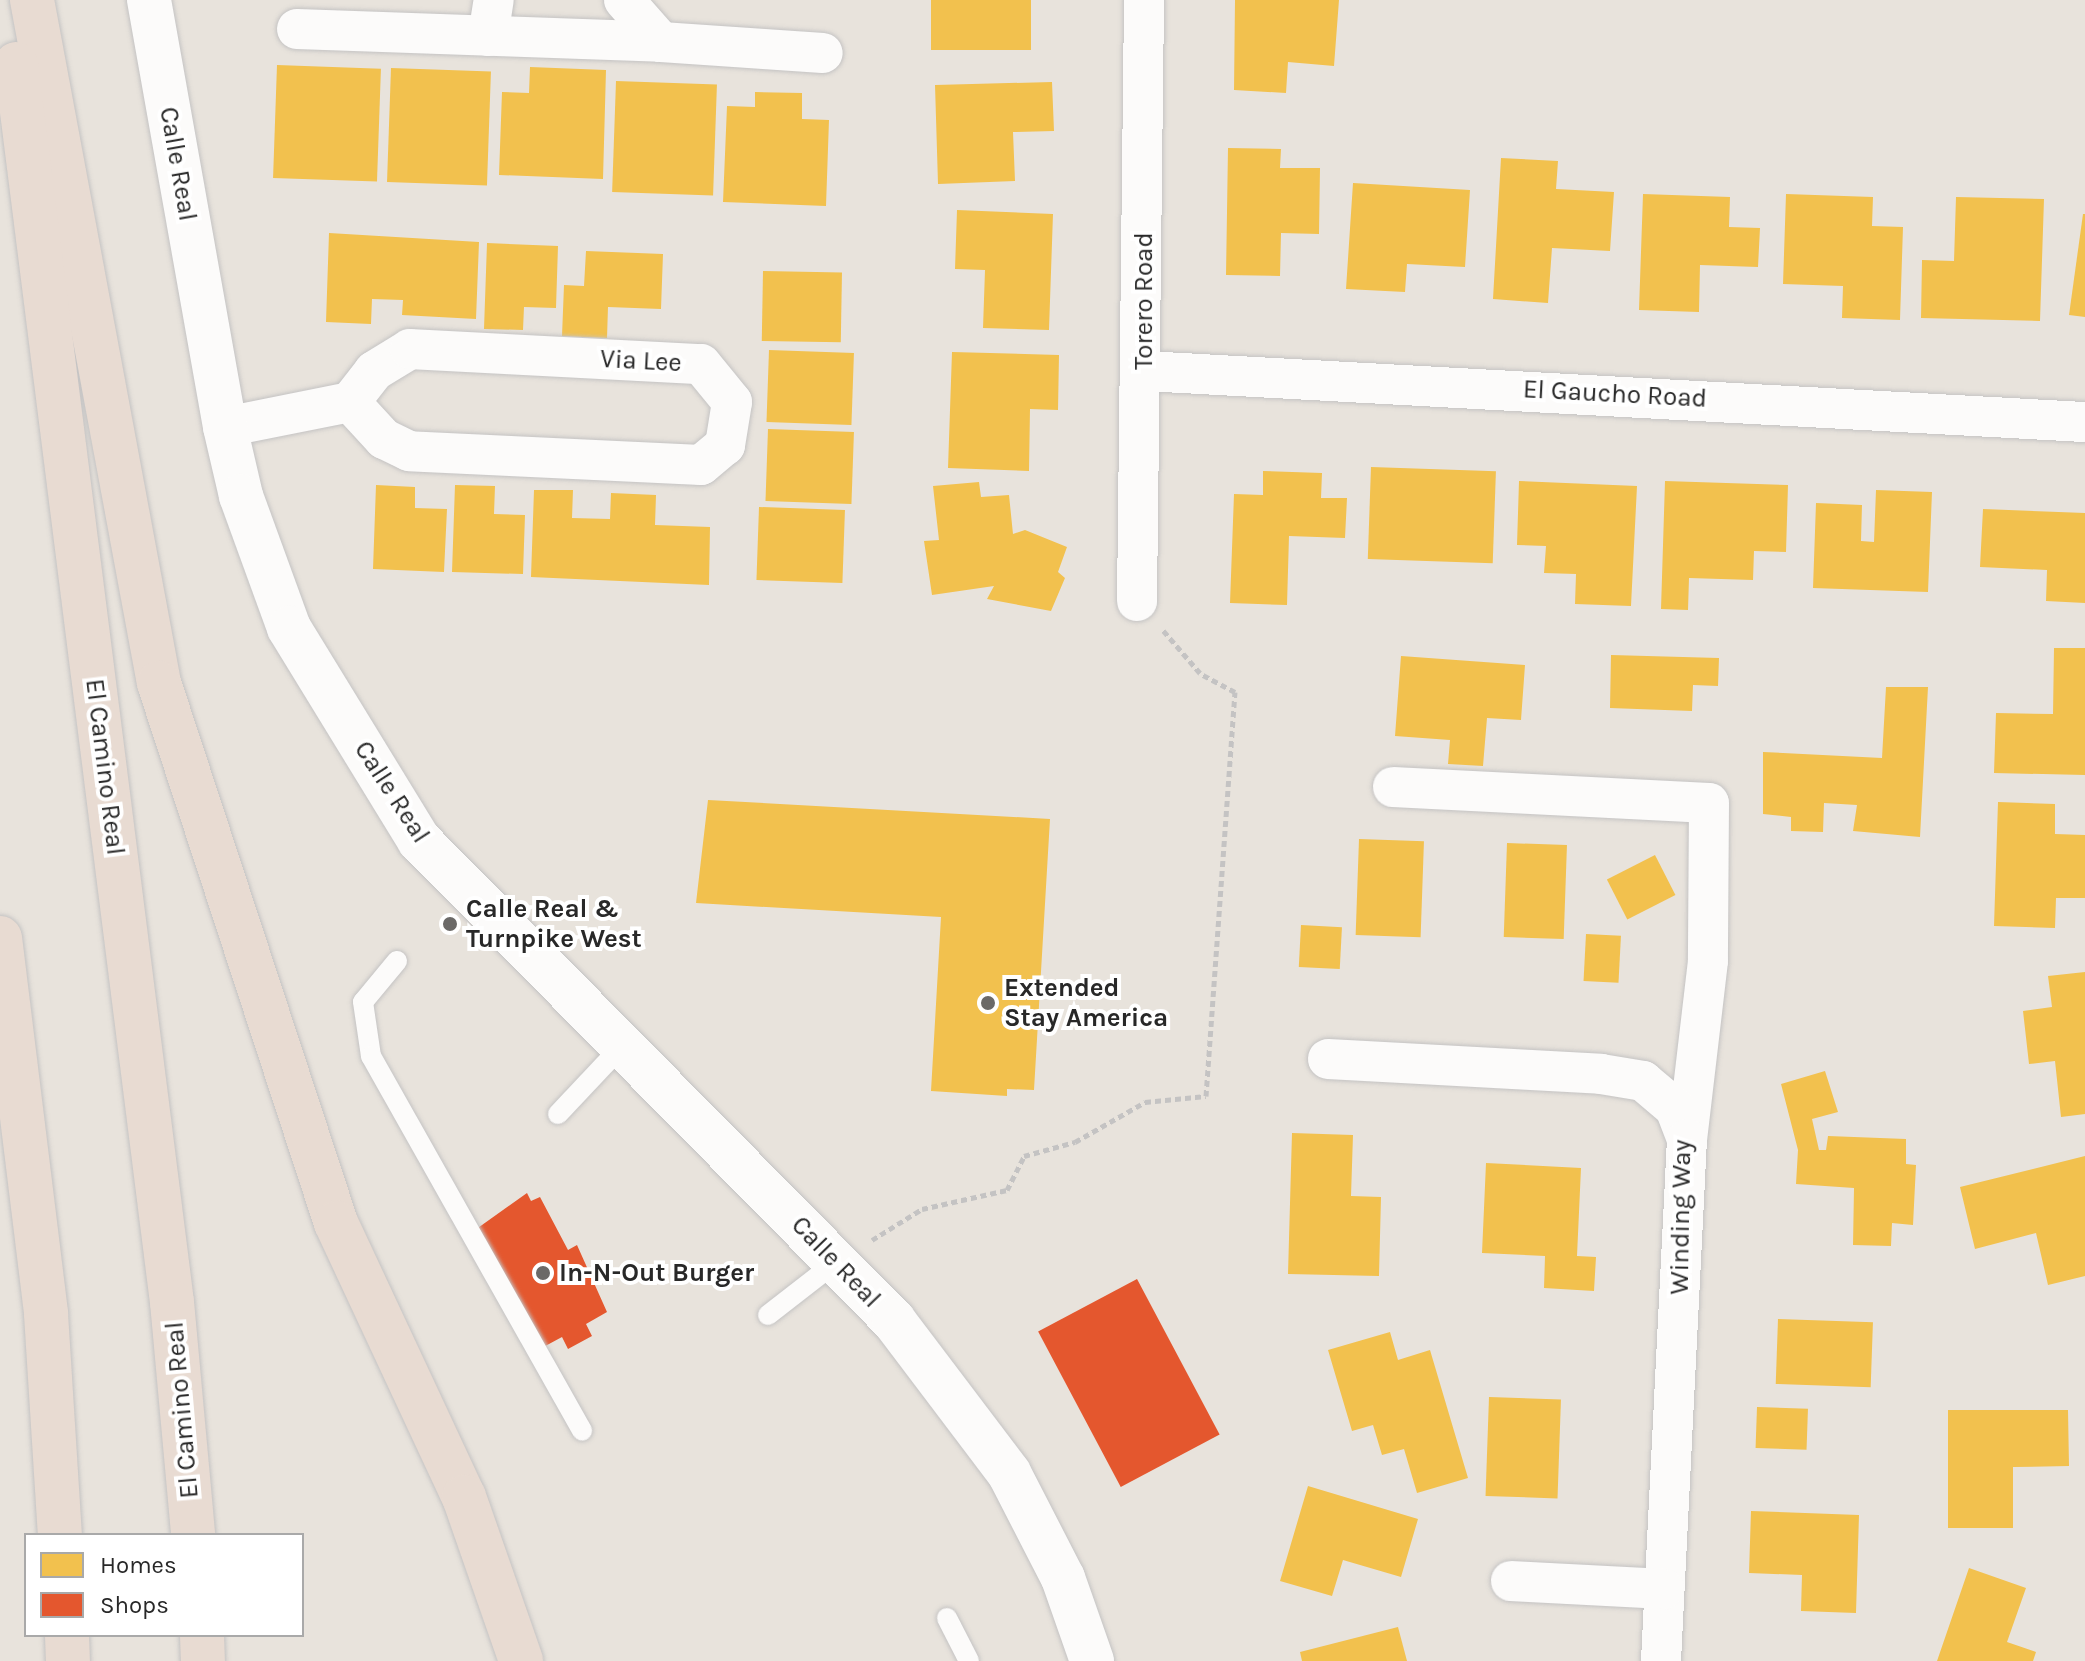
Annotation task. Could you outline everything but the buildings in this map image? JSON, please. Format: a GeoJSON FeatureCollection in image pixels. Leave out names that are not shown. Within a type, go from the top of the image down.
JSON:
{"type":"FeatureCollection","features":[{"type":"Feature","properties":{"kind":"highway","name":"El Camino Real"},"geometry":{"type":"LineString","coordinates":[[8,0],[170,1286],[193,1533]]}},
{"type":"Feature","properties":{"kind":"highway"},"geometry":{"type":"LineString","coordinates":[[32,0],[159,683],[336,1223],[464,1497],[521,1661]]}},
{"type":"Feature","properties":{"kind":"highway"},"geometry":{"type":"LineString","coordinates":[[0,938],[46,1314],[60,1533]]}},
{"type":"Feature","properties":{"kind":"highway"},"geometry":{"type":"LineString","coordinates":[[67,1637],[68,1661]]}},
{"type":"Feature","properties":{"kind":"highway"},"geometry":{"type":"LineString","coordinates":[[202,1637],[203,1661]]}},
{"type":"Feature","properties":{"kind":"street","name":"Calle Real"},"geometry":{"type":"LineString","coordinates":[[149,0],[225,427],[241,496],[289,628],[419,840],[625,1043],[894,1321],[1009,1473],[1063,1578],[1092,1661]]}},
{"type":"Feature","properties":{"kind":"street"},"geometry":{"type":"LineString","coordinates":[[624,0],[661,42]]}},
{"type":"Feature","properties":{"kind":"street","name":"Torero Road"},"geometry":{"type":"LineString","coordinates":[[1137,601],[1145,371],[1144,0]]}},
{"type":"Feature","properties":{"kind":"street"},"geometry":{"type":"LineString","coordinates":[[297,29],[491,18],[661,42],[823,53]]}},
{"type":"Feature","properties":{"kind":"street","name":"Via Lee"},"geometry":{"type":"LineString","coordinates":[[410,349],[701,364],[732,402],[725,445],[701,465],[409,451],[384,439],[350,402],[374,371],[410,349]]}},
{"type":"Feature","properties":{"kind":"street","name":"El Gaucho Road"},"geometry":{"type":"LineString","coordinates":[[1145,371],[2085,422]]}},
{"type":"Feature","properties":{"kind":"street"},"geometry":{"type":"LineString","coordinates":[[225,427],[350,402]]}},
{"type":"Feature","properties":{"kind":"street"},"geometry":{"type":"LineString","coordinates":[[1393,787],[1709,803],[1708,961],[1687,1139]]}},
{"type":"Feature","properties":{"kind":"street","name":"Winding Way"},"geometry":{"type":"LineString","coordinates":[[1328,1059],[1643,1081],[1675,1108],[1687,1139],[1661,1661]]}},
{"type":"Feature","properties":{"kind":"street"},"geometry":{"type":"LineString","coordinates":[[1511,1581],[1664,1589]]}},
{"type":"Feature","properties":{"kind":"lane"},"geometry":{"type":"LineString","coordinates":[[397,961],[363,1002],[371,1056],[582,1431]]}},
{"type":"Feature","properties":{"kind":"lane"},"geometry":{"type":"LineString","coordinates":[[558,1114],[625,1043]]}},
{"type":"Feature","properties":{"kind":"lane"},"geometry":{"type":"LineString","coordinates":[[768,1315],[836,1262]]}},
{"type":"Feature","properties":{"kind":"lane"},"geometry":{"type":"LineString","coordinates":[[947,1618],[969,1661]]}},
{"type":"Feature","properties":{"kind":"path"},"geometry":{"type":"LineString","coordinates":[[836,1262],[922,1209],[1007,1190],[1024,1156],[1075,1142],[1145,1102],[1206,1096],[1235,692],[1200,673],[1137,601]]}},
{"type":"Feature","properties":{"kind":"place","name":"Calle Real & Turnpike West"},"geometry":{"type":"Point","coordinates":[450,924]}},
{"type":"Feature","properties":{"kind":"place","name":"Extended Stay America"},"geometry":{"type":"Point","coordinates":[988,1003]}},
{"type":"Feature","properties":{"kind":"place","name":"In-N-Out Burger"},"geometry":{"type":"Point","coordinates":[543,1273]}}]}
